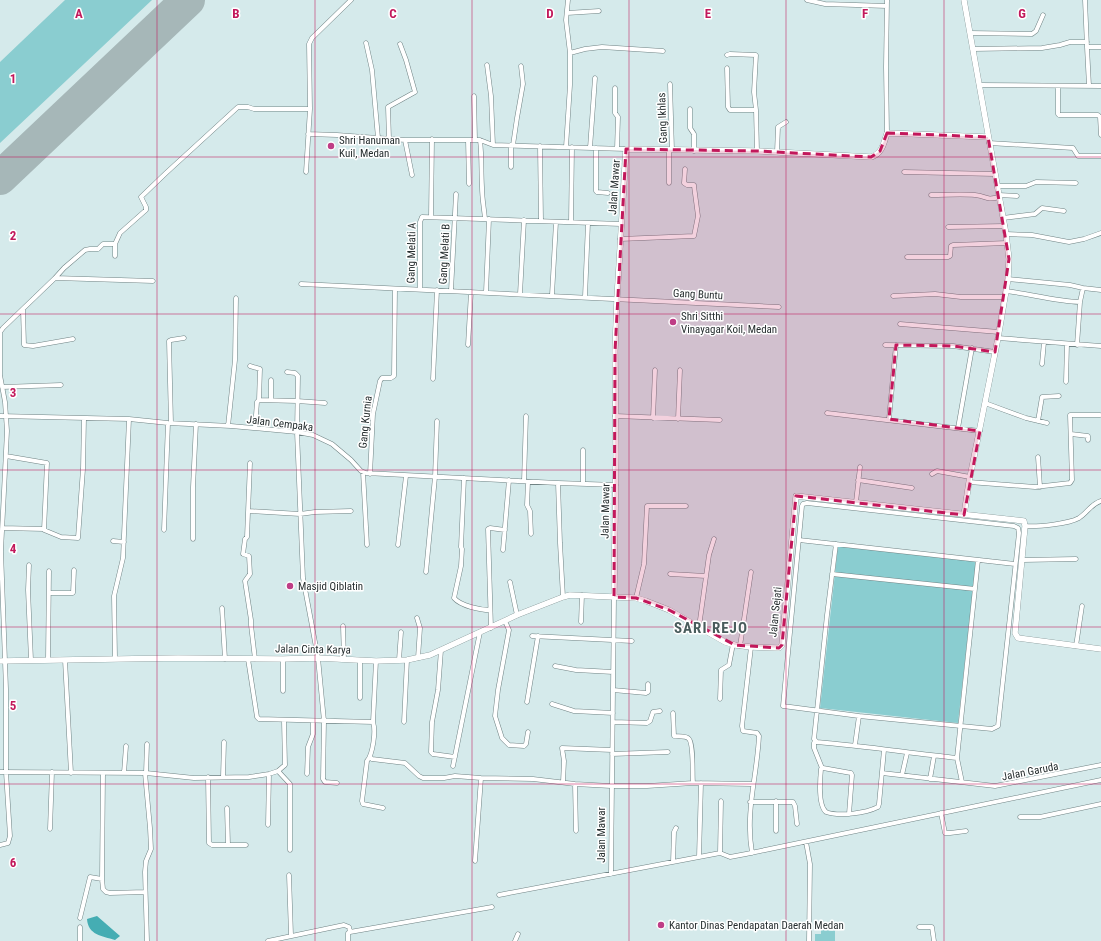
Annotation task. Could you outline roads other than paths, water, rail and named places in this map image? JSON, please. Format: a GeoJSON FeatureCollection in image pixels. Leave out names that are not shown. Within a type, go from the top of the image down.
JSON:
{"type":"FeatureCollection","features":[{"type":"Feature","properties":{"kind":"street"},"geometry":{"type":"LineString","coordinates":[[306,172],[310,109],[308,46],[310,41],[351,0]]}},
{"type":"Feature","properties":{"kind":"street"},"geometry":{"type":"LineString","coordinates":[[566,147],[570,53],[566,25],[568,0]]}},
{"type":"Feature","properties":{"kind":"street"},"geometry":{"type":"LineString","coordinates":[[807,0],[825,4],[887,6]]}},
{"type":"Feature","properties":{"kind":"street"},"geometry":{"type":"LineString","coordinates":[[308,134],[405,140],[478,140],[493,145],[694,151],[757,151],[871,157],[880,151],[887,133],[887,0]]}},
{"type":"Feature","properties":{"kind":"street"},"geometry":{"type":"LineString","coordinates":[[964,0],[1005,226],[1009,259],[1008,278],[998,335],[964,515]]}},
{"type":"Feature","properties":{"kind":"street"},"geometry":{"type":"LineString","coordinates":[[1085,0],[1088,86]]}},
{"type":"Feature","properties":{"kind":"street"},"geometry":{"type":"LineString","coordinates":[[567,13],[599,11]]}},
{"type":"Feature","properties":{"kind":"street"},"geometry":{"type":"LineString","coordinates":[[970,33],[1032,34],[1036,31],[1043,15]]}},
{"type":"Feature","properties":{"kind":"street"},"geometry":{"type":"LineString","coordinates":[[973,49],[1042,48],[1060,46],[1070,42],[1087,42]]}},
{"type":"Feature","properties":{"kind":"street"},"geometry":{"type":"LineString","coordinates":[[366,43],[371,64],[378,138]]}},
{"type":"Feature","properties":{"kind":"street"},"geometry":{"type":"LineString","coordinates":[[389,139],[388,107],[415,92],[400,44]]}},
{"type":"Feature","properties":{"kind":"street"},"geometry":{"type":"LineString","coordinates":[[570,53],[602,47],[663,51]]}},
{"type":"Feature","properties":{"kind":"street"},"geometry":{"type":"LineString","coordinates":[[1087,47],[1101,47]]}},
{"type":"Feature","properties":{"kind":"street"},"geometry":{"type":"LineString","coordinates":[[727,55],[756,55],[754,92],[757,151]]}},
{"type":"Feature","properties":{"kind":"street"},"geometry":{"type":"LineString","coordinates":[[487,65],[490,78],[493,145]]}},
{"type":"Feature","properties":{"kind":"street"},"geometry":{"type":"LineString","coordinates":[[511,166],[512,145],[523,84],[521,66]]}},
{"type":"Feature","properties":{"kind":"street"},"geometry":{"type":"LineString","coordinates":[[727,68],[728,108],[730,110],[756,110]]}},
{"type":"Feature","properties":{"kind":"street"},"geometry":{"type":"LineString","coordinates":[[590,148],[595,78]]}},
{"type":"Feature","properties":{"kind":"street","name":"Gang Ikhlas"},"geometry":{"type":"LineString","coordinates":[[669,183],[670,84]]}},
{"type":"Feature","properties":{"kind":"street"},"geometry":{"type":"LineString","coordinates":[[979,85],[1101,86]]}},
{"type":"Feature","properties":{"kind":"street"},"geometry":{"type":"LineString","coordinates":[[1058,86],[1058,114],[1098,115],[1100,117],[1101,135]]}},
{"type":"Feature","properties":{"kind":"street"},"geometry":{"type":"LineString","coordinates":[[615,88],[615,113],[618,117],[617,149]]}},
{"type":"Feature","properties":{"kind":"street"},"geometry":{"type":"LineString","coordinates":[[474,96],[478,140],[482,162],[481,185],[487,219],[486,292]]}},
{"type":"Feature","properties":{"kind":"street"},"geometry":{"type":"LineString","coordinates":[[115,256],[115,244],[120,233],[146,210],[141,197],[234,109],[242,106],[254,109],[310,109]]}},
{"type":"Feature","properties":{"kind":"street"},"geometry":{"type":"LineString","coordinates":[[690,109],[690,128],[694,134],[694,151]]}},
{"type":"Feature","properties":{"kind":"street"},"geometry":{"type":"LineString","coordinates":[[777,152],[778,128],[786,122]]}},
{"type":"Feature","properties":{"kind":"street"},"geometry":{"type":"LineString","coordinates":[[887,133],[989,140],[1073,148],[1078,156],[1101,156]]}},
{"type":"Feature","properties":{"kind":"street"},"geometry":{"type":"LineString","coordinates":[[432,139],[430,217],[621,224]]}},
{"type":"Feature","properties":{"kind":"street"},"geometry":{"type":"LineString","coordinates":[[405,140],[412,175]]}},
{"type":"Feature","properties":{"kind":"street"},"geometry":{"type":"LineString","coordinates":[[468,140],[469,184]]}},
{"type":"Feature","properties":{"kind":"street"},"geometry":{"type":"LineString","coordinates":[[540,146],[541,221]]}},
{"type":"Feature","properties":{"kind":"street"},"geometry":{"type":"LineString","coordinates":[[571,222],[572,147]]}},
{"type":"Feature","properties":{"kind":"street"},"geometry":{"type":"LineString","coordinates":[[596,148],[596,191],[608,193]]}},
{"type":"Feature","properties":{"kind":"street","name":"Jalan Mawar"},"geometry":{"type":"LineString","coordinates":[[611,874],[616,485],[615,351],[626,149]]}},
{"type":"Feature","properties":{"kind":"street"},"geometry":{"type":"LineString","coordinates":[[620,238],[694,236],[698,216],[694,184],[687,185],[684,183],[685,169]]}},
{"type":"Feature","properties":{"kind":"street"},"geometry":{"type":"LineString","coordinates":[[904,172],[995,174]]}},
{"type":"Feature","properties":{"kind":"street"},"geometry":{"type":"LineString","coordinates":[[997,186],[1026,186],[1036,182],[1076,183]]}},
{"type":"Feature","properties":{"kind":"street","name":"Gang Melati B"},"geometry":{"type":"LineString","coordinates":[[451,291],[456,194]]}},
{"type":"Feature","properties":{"kind":"street"},"geometry":{"type":"LineString","coordinates":[[931,195],[976,195],[986,199],[999,196],[1017,196]]}},
{"type":"Feature","properties":{"kind":"street"},"geometry":{"type":"LineString","coordinates":[[1003,218],[1036,214],[1044,208],[1064,211]]}},
{"type":"Feature","properties":{"kind":"street","name":"Gang Melati A"},"geometry":{"type":"LineString","coordinates":[[420,290],[421,218],[430,217]]}},
{"type":"Feature","properties":{"kind":"street"},"geometry":{"type":"LineString","coordinates":[[520,294],[524,220]]}},
{"type":"Feature","properties":{"kind":"street"},"geometry":{"type":"LineString","coordinates":[[552,295],[556,222]]}},
{"type":"Feature","properties":{"kind":"street"},"geometry":{"type":"LineString","coordinates":[[585,297],[588,223]]}},
{"type":"Feature","properties":{"kind":"street"},"geometry":{"type":"LineString","coordinates":[[948,227],[1005,226]]}},
{"type":"Feature","properties":{"kind":"street"},"geometry":{"type":"LineString","coordinates":[[1006,234],[1036,236],[1069,242],[1084,240],[1101,233]]}},
{"type":"Feature","properties":{"kind":"street"},"geometry":{"type":"LineString","coordinates":[[907,257],[948,257],[950,256],[951,246],[953,245],[1007,243]]}},
{"type":"Feature","properties":{"kind":"street"},"geometry":{"type":"LineString","coordinates":[[0,845],[8,843],[10,836],[6,772],[6,713],[2,661],[1,551],[2,503],[6,456],[6,416],[0,375],[1,330],[64,268],[87,249],[98,249],[104,244],[115,244]]}},
{"type":"Feature","properties":{"kind":"street"},"geometry":{"type":"LineString","coordinates":[[55,278],[153,281]]}},
{"type":"Feature","properties":{"kind":"street"},"geometry":{"type":"LineString","coordinates":[[1008,278],[1101,290]]}},
{"type":"Feature","properties":{"kind":"street","name":"Gang Buntu"},"geometry":{"type":"LineString","coordinates":[[301,284],[779,307]]}},
{"type":"Feature","properties":{"kind":"street"},"geometry":{"type":"LineString","coordinates":[[1077,345],[1080,302],[1083,288]]}},
{"type":"Feature","properties":{"kind":"street","name":"Gang Kurnia"},"geometry":{"type":"LineString","coordinates":[[370,474],[374,408],[380,380],[382,378],[391,378],[394,376],[395,289]]}},
{"type":"Feature","properties":{"kind":"street"},"geometry":{"type":"LineString","coordinates":[[433,380],[437,290]]}},
{"type":"Feature","properties":{"kind":"street"},"geometry":{"type":"LineString","coordinates":[[468,345],[471,292]]}},
{"type":"Feature","properties":{"kind":"street"},"geometry":{"type":"LineString","coordinates":[[893,296],[935,294],[961,297],[1005,294],[1034,295],[1056,300],[1080,302]]}},
{"type":"Feature","properties":{"kind":"street"},"geometry":{"type":"LineString","coordinates":[[228,426],[235,360],[236,298]]}},
{"type":"Feature","properties":{"kind":"street"},"geometry":{"type":"LineString","coordinates":[[22,310],[24,345],[33,346],[73,339]]}},
{"type":"Feature","properties":{"kind":"street"},"geometry":{"type":"LineString","coordinates":[[900,324],[998,335],[1044,342],[1101,346]]}},
{"type":"Feature","properties":{"kind":"street"},"geometry":{"type":"LineString","coordinates":[[164,530],[169,423],[169,341],[184,338]]}},
{"type":"Feature","properties":{"kind":"street"},"geometry":{"type":"LineString","coordinates":[[1042,364],[1044,342]]}},
{"type":"Feature","properties":{"kind":"street"},"geometry":{"type":"LineString","coordinates":[[888,419],[896,344]]}},
{"type":"Feature","properties":{"kind":"street"},"geometry":{"type":"LineString","coordinates":[[1066,382],[1067,344]]}},
{"type":"Feature","properties":{"kind":"street"},"geometry":{"type":"LineString","coordinates":[[885,345],[946,345],[995,352]]}},
{"type":"Feature","properties":{"kind":"street"},"geometry":{"type":"LineString","coordinates":[[958,428],[972,348]]}},
{"type":"Feature","properties":{"kind":"street"},"geometry":{"type":"LineString","coordinates":[[250,366],[260,369],[259,400],[257,402],[255,428]]}},
{"type":"Feature","properties":{"kind":"street"},"geometry":{"type":"LineString","coordinates":[[653,418],[655,370]]}},
{"type":"Feature","properties":{"kind":"street"},"geometry":{"type":"LineString","coordinates":[[678,419],[680,370]]}},
{"type":"Feature","properties":{"kind":"street"},"geometry":{"type":"LineString","coordinates":[[287,372],[295,373],[298,376],[297,432],[303,578],[318,658],[324,721],[323,779],[325,782],[337,783]]}},
{"type":"Feature","properties":{"kind":"street"},"geometry":{"type":"LineString","coordinates":[[271,380],[271,400]]}},
{"type":"Feature","properties":{"kind":"street"},"geometry":{"type":"LineString","coordinates":[[2,386],[61,385]]}},
{"type":"Feature","properties":{"kind":"street"},"geometry":{"type":"LineString","coordinates":[[1038,421],[1042,397],[1059,396]]}},
{"type":"Feature","properties":{"kind":"street"},"geometry":{"type":"LineString","coordinates":[[259,400],[325,403]]}},
{"type":"Feature","properties":{"kind":"street"},"geometry":{"type":"LineString","coordinates":[[985,403],[1026,418],[1048,423]]}},
{"type":"Feature","properties":{"kind":"street"},"geometry":{"type":"LineString","coordinates":[[827,413],[980,431]]}},
{"type":"Feature","properties":{"kind":"street"},"geometry":{"type":"LineString","coordinates":[[932,474],[937,471],[970,480],[1040,487],[1072,482],[1070,415],[1100,415]]}},
{"type":"Feature","properties":{"kind":"street","name":"Jalan Cempaka"},"geometry":{"type":"LineString","coordinates":[[0,416],[129,419],[297,432],[313,435],[332,444],[364,472],[370,474],[616,485]]}},
{"type":"Feature","properties":{"kind":"street"},"geometry":{"type":"LineString","coordinates":[[526,416],[526,482],[527,505],[530,511],[531,534]]}},
{"type":"Feature","properties":{"kind":"street"},"geometry":{"type":"LineString","coordinates":[[615,416],[720,420]]}},
{"type":"Feature","properties":{"kind":"street"},"geometry":{"type":"LineString","coordinates":[[2,528],[44,529],[61,537],[78,538],[83,469],[84,418]]}},
{"type":"Feature","properties":{"kind":"street"},"geometry":{"type":"LineString","coordinates":[[115,658],[114,596],[123,558],[129,419]]}},
{"type":"Feature","properties":{"kind":"street"},"geometry":{"type":"LineString","coordinates":[[426,572],[435,477],[437,421]]}},
{"type":"Feature","properties":{"kind":"street"},"geometry":{"type":"LineString","coordinates":[[193,539],[196,424]]}},
{"type":"Feature","properties":{"kind":"street"},"geometry":{"type":"LineString","coordinates":[[1071,434],[1088,436],[1088,440]]}},
{"type":"Feature","properties":{"kind":"street"},"geometry":{"type":"LineString","coordinates":[[583,450],[583,484]]}},
{"type":"Feature","properties":{"kind":"street"},"geometry":{"type":"LineString","coordinates":[[6,456],[45,462],[48,464],[44,529]]}},
{"type":"Feature","properties":{"kind":"street"},"geometry":{"type":"LineString","coordinates":[[1038,458],[1040,487]]}},
{"type":"Feature","properties":{"kind":"street"},"geometry":{"type":"LineString","coordinates":[[250,463],[247,538],[245,539],[244,554],[249,556],[250,574],[246,581],[252,620],[251,625],[255,659]]}},
{"type":"Feature","properties":{"kind":"street"},"geometry":{"type":"LineString","coordinates":[[860,467],[856,502],[1025,522],[1026,526],[1015,633],[1016,636],[1018,638],[1101,649]]}},
{"type":"Feature","properties":{"kind":"street"},"geometry":{"type":"LineString","coordinates":[[364,472],[367,545]]}},
{"type":"Feature","properties":{"kind":"street"},"geometry":{"type":"LineString","coordinates":[[398,546],[406,476]]}},
{"type":"Feature","properties":{"kind":"street"},"geometry":{"type":"LineString","coordinates":[[464,478],[461,547],[462,559],[454,598],[469,606],[490,610]]}},
{"type":"Feature","properties":{"kind":"street"},"geometry":{"type":"LineString","coordinates":[[503,550],[509,480]]}},
{"type":"Feature","properties":{"kind":"street"},"geometry":{"type":"LineString","coordinates":[[858,480],[912,488]]}},
{"type":"Feature","properties":{"kind":"street"},"geometry":{"type":"LineString","coordinates":[[558,483],[564,597]]}},
{"type":"Feature","properties":{"kind":"street","name":"Jalan Sejati"},"geometry":{"type":"LineString","coordinates":[[614,597],[636,598],[669,610],[725,642],[740,646],[779,648],[782,645],[796,496],[856,502]]}},
{"type":"Feature","properties":{"kind":"street"},"geometry":{"type":"LineString","coordinates":[[1026,526],[1047,525],[1074,520],[1080,517],[1094,504],[1101,501]]}},
{"type":"Feature","properties":{"kind":"street"},"geometry":{"type":"LineString","coordinates":[[804,504],[1016,527],[1018,533],[1015,564],[998,726],[992,729],[859,716],[784,707],[782,704],[802,506],[804,504]]}},
{"type":"Feature","properties":{"kind":"street"},"geometry":{"type":"LineString","coordinates":[[636,598],[644,564],[646,506],[686,506]]}},
{"type":"Feature","properties":{"kind":"street"},"geometry":{"type":"LineString","coordinates":[[248,511],[300,514],[352,511]]}},
{"type":"Feature","properties":{"kind":"street"},"geometry":{"type":"LineString","coordinates":[[491,628],[488,529],[505,530]]}},
{"type":"Feature","properties":{"kind":"street"},"geometry":{"type":"LineString","coordinates":[[699,627],[709,555],[714,539]]}},
{"type":"Feature","properties":{"kind":"street"},"geometry":{"type":"LineString","coordinates":[[799,540],[1015,564]]}},
{"type":"Feature","properties":{"kind":"street"},"geometry":{"type":"LineString","coordinates":[[112,541],[124,542]]}},
{"type":"Feature","properties":{"kind":"street"},"geometry":{"type":"LineString","coordinates":[[836,544],[814,743],[814,748],[822,768],[820,787],[824,811],[838,815],[878,807],[884,750]]}},
{"type":"Feature","properties":{"kind":"street"},"geometry":{"type":"LineString","coordinates":[[1023,560],[1076,559]]}},
{"type":"Feature","properties":{"kind":"street"},"geometry":{"type":"LineString","coordinates":[[962,782],[957,758],[978,560]]}},
{"type":"Feature","properties":{"kind":"street"},"geometry":{"type":"LineString","coordinates":[[29,565],[28,590],[31,660]]}},
{"type":"Feature","properties":{"kind":"street"},"geometry":{"type":"LineString","coordinates":[[49,593],[73,593],[74,570]]}},
{"type":"Feature","properties":{"kind":"street"},"geometry":{"type":"LineString","coordinates":[[48,659],[49,571]]}},
{"type":"Feature","properties":{"kind":"street"},"geometry":{"type":"LineString","coordinates":[[740,646],[752,572]]}},
{"type":"Feature","properties":{"kind":"street"},"geometry":{"type":"LineString","coordinates":[[670,574],[706,576]]}},
{"type":"Feature","properties":{"kind":"street"},"geometry":{"type":"LineString","coordinates":[[832,574],[975,589]]}},
{"type":"Feature","properties":{"kind":"street"},"geometry":{"type":"LineString","coordinates":[[510,582],[517,616]]}},
{"type":"Feature","properties":{"kind":"street"},"geometry":{"type":"LineString","coordinates":[[581,622],[582,595]]}},
{"type":"Feature","properties":{"kind":"street","name":"Jalan Cinta Karya"},"geometry":{"type":"LineString","coordinates":[[2,661],[115,658],[318,658],[376,661],[418,659],[504,621],[564,597],[582,595],[614,597]]}},
{"type":"Feature","properties":{"kind":"street"},"geometry":{"type":"LineString","coordinates":[[1076,646],[1082,606]]}},
{"type":"Feature","properties":{"kind":"street"},"geometry":{"type":"LineString","coordinates":[[222,608],[225,659]]}},
{"type":"Feature","properties":{"kind":"street"},"geometry":{"type":"LineString","coordinates":[[417,618],[420,628],[418,659]]}},
{"type":"Feature","properties":{"kind":"street"},"geometry":{"type":"LineString","coordinates":[[504,621],[509,630],[498,690],[495,716],[502,738],[509,745],[524,746],[526,744],[528,732]]}},
{"type":"Feature","properties":{"kind":"street"},"geometry":{"type":"LineString","coordinates":[[343,626],[344,659]]}},
{"type":"Feature","properties":{"kind":"street"},"geometry":{"type":"LineString","coordinates":[[399,660],[401,632]]}},
{"type":"Feature","properties":{"kind":"street"},"geometry":{"type":"LineString","coordinates":[[453,766],[480,632]]}},
{"type":"Feature","properties":{"kind":"street"},"geometry":{"type":"LineString","coordinates":[[532,636],[632,641]]}},
{"type":"Feature","properties":{"kind":"street"},"geometry":{"type":"LineString","coordinates":[[527,702],[538,636]]}},
{"type":"Feature","properties":{"kind":"street"},"geometry":{"type":"LineString","coordinates":[[720,699],[721,670],[729,665],[733,644]]}},
{"type":"Feature","properties":{"kind":"street"},"geometry":{"type":"LineString","coordinates":[[751,647],[742,726],[743,731],[755,732],[759,736],[750,802],[749,833],[752,853]]}},
{"type":"Feature","properties":{"kind":"street"},"geometry":{"type":"LineString","coordinates":[[441,650],[438,690],[432,722],[431,752],[433,754],[455,757]]}},
{"type":"Feature","properties":{"kind":"street"},"geometry":{"type":"LineString","coordinates":[[248,659],[257,718],[261,720],[373,722]]}},
{"type":"Feature","properties":{"kind":"street"},"geometry":{"type":"LineString","coordinates":[[283,659],[283,691]]}},
{"type":"Feature","properties":{"kind":"street"},"geometry":{"type":"LineString","coordinates":[[65,660],[71,773]]}},
{"type":"Feature","properties":{"kind":"street"},"geometry":{"type":"LineString","coordinates":[[360,660],[360,698]]}},
{"type":"Feature","properties":{"kind":"street"},"geometry":{"type":"LineString","coordinates":[[404,722],[407,660]]}},
{"type":"Feature","properties":{"kind":"street"},"geometry":{"type":"LineString","coordinates":[[376,661],[373,722],[375,729],[370,757],[367,761],[362,801],[363,804],[383,808]]}},
{"type":"Feature","properties":{"kind":"street"},"geometry":{"type":"LineString","coordinates":[[555,666],[576,670],[614,672]]}},
{"type":"Feature","properties":{"kind":"street"},"geometry":{"type":"LineString","coordinates":[[614,690],[646,693],[648,692],[648,684]]}},
{"type":"Feature","properties":{"kind":"street"},"geometry":{"type":"LineString","coordinates":[[552,704],[574,711],[613,712]]}},
{"type":"Feature","properties":{"kind":"street"},"geometry":{"type":"LineString","coordinates":[[613,722],[647,723],[650,721],[653,712],[660,711]]}},
{"type":"Feature","properties":{"kind":"street"},"geometry":{"type":"LineString","coordinates":[[673,713],[674,736],[687,737],[689,739],[692,750],[693,784]]}},
{"type":"Feature","properties":{"kind":"street"},"geometry":{"type":"LineString","coordinates":[[855,745],[859,716]]}},
{"type":"Feature","properties":{"kind":"street"},"geometry":{"type":"LineString","coordinates":[[0,772],[146,773],[194,778],[249,777],[269,774],[278,771],[285,765],[284,720]]}},
{"type":"Feature","properties":{"kind":"street"},"geometry":{"type":"LineString","coordinates":[[307,774],[308,748],[313,734],[313,721]]}},
{"type":"Feature","properties":{"kind":"street"},"geometry":{"type":"LineString","coordinates":[[815,741],[957,758]]}},
{"type":"Feature","properties":{"kind":"street"},"geometry":{"type":"LineString","coordinates":[[223,777],[224,742]]}},
{"type":"Feature","properties":{"kind":"street"},"geometry":{"type":"LineString","coordinates":[[147,744],[146,773],[150,828],[150,849],[146,862],[145,892],[147,941]]}},
{"type":"Feature","properties":{"kind":"street"},"geometry":{"type":"LineString","coordinates":[[124,773],[126,746]]}},
{"type":"Feature","properties":{"kind":"street"},"geometry":{"type":"LineString","coordinates":[[563,782],[564,761],[562,748],[612,752],[668,752]]}},
{"type":"Feature","properties":{"kind":"street"},"geometry":{"type":"LineString","coordinates":[[902,775],[907,753]]}},
{"type":"Feature","properties":{"kind":"street"},"geometry":{"type":"LineString","coordinates":[[930,779],[934,756]]}},
{"type":"Feature","properties":{"kind":"street"},"geometry":{"type":"LineString","coordinates":[[370,757],[372,759],[405,763],[423,778],[444,778],[455,776],[533,779],[575,784],[611,786],[701,783],[752,784]]}},
{"type":"Feature","properties":{"kind":"street","name":"Jalan Garuda"},"geometry":{"type":"LineString","coordinates":[[882,773],[995,786],[1101,765]]}},
{"type":"Feature","properties":{"kind":"street"},"geometry":{"type":"LineString","coordinates":[[822,768],[852,772],[849,814]]}},
{"type":"Feature","properties":{"kind":"street"},"geometry":{"type":"LineString","coordinates":[[278,771],[290,784],[290,850]]}},
{"type":"Feature","properties":{"kind":"street"},"geometry":{"type":"LineString","coordinates":[[50,829],[52,772]]}},
{"type":"Feature","properties":{"kind":"street"},"geometry":{"type":"LineString","coordinates":[[103,773],[102,879],[104,889],[106,892],[145,892]]}},
{"type":"Feature","properties":{"kind":"street"},"geometry":{"type":"LineString","coordinates":[[268,825],[269,774]]}},
{"type":"Feature","properties":{"kind":"street"},"geometry":{"type":"LineString","coordinates":[[208,778],[209,843],[212,845],[246,845]]}},
{"type":"Feature","properties":{"kind":"street"},"geometry":{"type":"LineString","coordinates":[[475,861],[481,778]]}},
{"type":"Feature","properties":{"kind":"street"},"geometry":{"type":"LineString","coordinates":[[499,895],[720,853],[731,857],[752,853],[1101,780]]}},
{"type":"Feature","properties":{"kind":"street"},"geometry":{"type":"LineString","coordinates":[[699,857],[701,783]]}},
{"type":"Feature","properties":{"kind":"street"},"geometry":{"type":"LineString","coordinates":[[575,784],[576,831]]}},
{"type":"Feature","properties":{"kind":"street"},"geometry":{"type":"LineString","coordinates":[[720,853],[721,801]]}},
{"type":"Feature","properties":{"kind":"street"},"geometry":{"type":"LineString","coordinates":[[776,801],[776,831]]}},
{"type":"Feature","properties":{"kind":"street"},"geometry":{"type":"LineString","coordinates":[[750,802],[794,802],[797,824]]}},
{"type":"Feature","properties":{"kind":"street"},"geometry":{"type":"LineString","coordinates":[[1020,818],[1040,817],[1101,804]]}},
{"type":"Feature","properties":{"kind":"street"},"geometry":{"type":"LineString","coordinates":[[227,808],[228,845]]}},
{"type":"Feature","properties":{"kind":"street"},"geometry":{"type":"LineString","coordinates":[[941,813],[945,833],[950,834],[966,832]]}},
{"type":"Feature","properties":{"kind":"street"},"geometry":{"type":"LineString","coordinates":[[673,862],[674,832],[676,828]]}},
{"type":"Feature","properties":{"kind":"street"},"geometry":{"type":"LineString","coordinates":[[806,842],[810,864],[809,941]]}},
{"type":"Feature","properties":{"kind":"street"},"geometry":{"type":"LineString","coordinates":[[290,876],[291,935]]}},
{"type":"Feature","properties":{"kind":"street"},"geometry":{"type":"LineString","coordinates":[[80,918],[90,877],[102,879]]}},
{"type":"Feature","properties":{"kind":"street"},"geometry":{"type":"LineString","coordinates":[[350,932],[492,907]]}},
{"type":"Feature","properties":{"kind":"street"},"geometry":{"type":"LineString","coordinates":[[268,941],[344,925],[349,927],[350,932],[348,933],[348,941]]}},
{"type":"Feature","properties":{"kind":"street"},"geometry":{"type":"LineString","coordinates":[[80,927],[80,941]]}},
{"type":"Feature","properties":{"kind":"street"},"geometry":{"type":"LineString","coordinates":[[919,928],[932,927],[934,941]]}},
{"type":"Feature","properties":{"kind":"street"},"geometry":{"type":"LineString","coordinates":[[515,941],[518,934]]}},
{"type":"Feature","properties":{"kind":"place","name":"Shri Hanuman Kuil, Medan"},"geometry":{"type":"Point","coordinates":[331,146]}},
{"type":"Feature","properties":{"kind":"place","name":"Shri Sitthi Vinayagar Koil, Medan"},"geometry":{"type":"Point","coordinates":[673,322]}},
{"type":"Feature","properties":{"kind":"place","name":"Masjid Qiblatin"},"geometry":{"type":"Point","coordinates":[290,586]}},
{"type":"Feature","properties":{"kind":"place","name":"Kantor Dinas Pendapatan Daerah Medan"},"geometry":{"type":"Point","coordinates":[661,925]}},
{"type":"Feature","properties":{"kind":"district","name":"SARI REJO"},"geometry":{"type":"Point","coordinates":[711,628]}}]}
